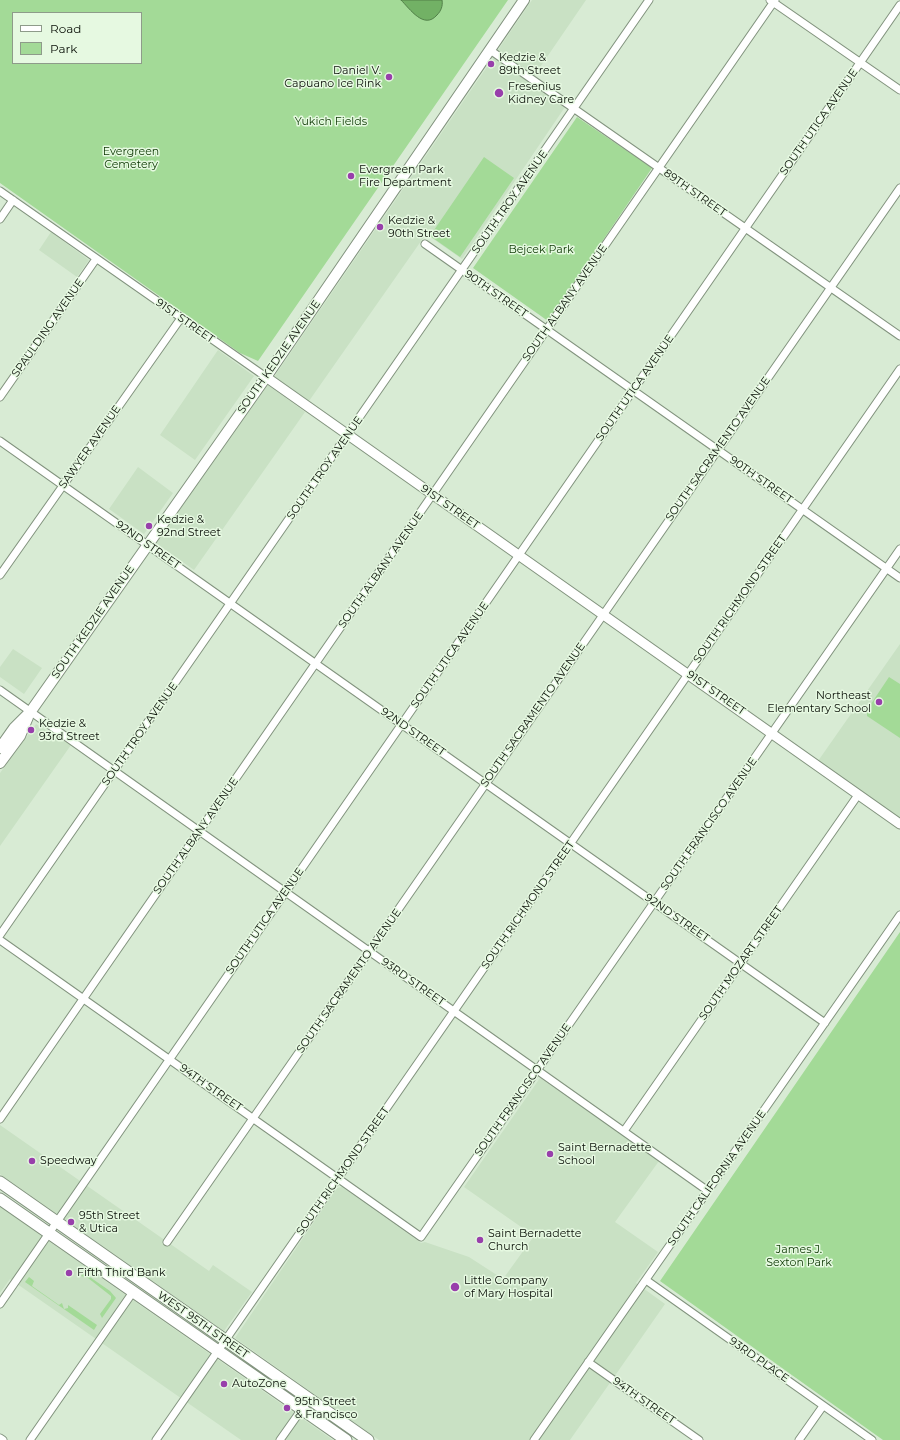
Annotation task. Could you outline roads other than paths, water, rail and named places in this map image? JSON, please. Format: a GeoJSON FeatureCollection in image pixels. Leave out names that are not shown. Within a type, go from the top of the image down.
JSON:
{"type":"FeatureCollection","features":[{"type":"Feature","properties":{"kind":"main road","name":"SOUTH KEDZIE AVENUE"},"geometry":{"type":"LineString","coordinates":[[0,748],[14,728],[31,711],[266,377],[524,0]]}},
{"type":"Feature","properties":{"kind":"main road","name":"SOUTH KEDZIE AVENUE"},"geometry":{"type":"LineString","coordinates":[[0,763],[20,736],[31,711]]}},
{"type":"Feature","properties":{"kind":"main road","name":"WEST 95TH STREET"},"geometry":{"type":"LineString","coordinates":[[0,1182],[368,1440]]}},
{"type":"Feature","properties":{"kind":"main road","name":"WEST 95TH STREET"},"geometry":{"type":"LineString","coordinates":[[0,1200],[346,1440]]}},
{"type":"Feature","properties":{"kind":"street","name":"SOUTH TROY AVENUE"},"geometry":{"type":"LineString","coordinates":[[0,935],[649,0]]}},
{"type":"Feature","properties":{"kind":"street"},"geometry":{"type":"LineString","coordinates":[[773,1],[900,90]]}},
{"type":"Feature","properties":{"kind":"street","name":"SOUTH ALBANY AVENUE"},"geometry":{"type":"LineString","coordinates":[[0,1119],[547,330],[773,1]]}},
{"type":"Feature","properties":{"kind":"street","name":"SOUTH UTICA AVENUE"},"geometry":{"type":"LineString","coordinates":[[0,1304],[900,5]]}},
{"type":"Feature","properties":{"kind":"street","name":"89TH STREET"},"geometry":{"type":"LineString","coordinates":[[490,50],[900,336]]}},
{"type":"Feature","properties":{"kind":"street","name":"SOUTH SACRAMENTO AVENUE"},"geometry":{"type":"LineString","coordinates":[[167,1242],[900,188]]}},
{"type":"Feature","properties":{"kind":"street","name":"91ST STREET"},"geometry":{"type":"LineString","coordinates":[[0,191],[433,494],[900,824]]}},
{"type":"Feature","properties":{"kind":"street"},"geometry":{"type":"LineString","coordinates":[[0,219],[13,200]]}},
{"type":"Feature","properties":{"kind":"street","name":"90TH STREET"},"geometry":{"type":"LineString","coordinates":[[425,244],[900,578]]}},
{"type":"Feature","properties":{"kind":"street","name":"SPAULDING AVENUE"},"geometry":{"type":"LineString","coordinates":[[0,397],[96,259]]}},
{"type":"Feature","properties":{"kind":"street","name":"SAWYER AVENUE"},"geometry":{"type":"LineString","coordinates":[[0,575],[180,318]]}},
{"type":"Feature","properties":{"kind":"street","name":"SOUTH RICHMOND STREET"},"geometry":{"type":"LineString","coordinates":[[156,1440],[900,369]]}},
{"type":"Feature","properties":{"kind":"street","name":"92ND STREET"},"geometry":{"type":"LineString","coordinates":[[0,441],[825,1023]]}},
{"type":"Feature","properties":{"kind":"street","name":"SOUTH FRANCISCO AVENUE"},"geometry":{"type":"LineString","coordinates":[[421,1236],[900,549]]}},
{"type":"Feature","properties":{"kind":"street","name":"93RD STREET"},"geometry":{"type":"LineString","coordinates":[[0,690],[708,1191]]}},
{"type":"Feature","properties":{"kind":"street","name":"SOUTH MOZART STREET"},"geometry":{"type":"LineString","coordinates":[[624,1131],[858,795]]}},
{"type":"Feature","properties":{"kind":"street","name":"SOUTH CALIFORNIA AVENUE"},"geometry":{"type":"LineString","coordinates":[[534,1440],[900,915]]}},
{"type":"Feature","properties":{"kind":"street","name":"94TH STREET"},"geometry":{"type":"LineString","coordinates":[[0,940],[421,1236]]}},
{"type":"Feature","properties":{"kind":"street","name":"93RD PLACE"},"geometry":{"type":"LineString","coordinates":[[646,1280],[872,1440]]}},
{"type":"Feature","properties":{"kind":"street"},"geometry":{"type":"LineString","coordinates":[[30,1440],[133,1292]]}},
{"type":"Feature","properties":{"kind":"street","name":"94TH STREET"},"geometry":{"type":"LineString","coordinates":[[588,1362],[699,1440]]}},
{"type":"Feature","properties":{"kind":"street"},"geometry":{"type":"LineString","coordinates":[[280,1440],[309,1399]]}},
{"type":"Feature","properties":{"kind":"street"},"geometry":{"type":"LineString","coordinates":[[799,1440],[823,1406]]}},
{"type":"Feature","properties":{"kind":"place","name":"Kedzie & 89th Street"},"geometry":{"type":"Point","coordinates":[491,64]}},
{"type":"Feature","properties":{"kind":"place","name":"Daniel V. Capuano Ice Rink"},"geometry":{"type":"Point","coordinates":[389,77]}},
{"type":"Feature","properties":{"kind":"place","name":"Fresenius Kidney Care"},"geometry":{"type":"Point","coordinates":[499,93]}},
{"type":"Feature","properties":{"kind":"place","name":"Evergreen Park Fire Department"},"geometry":{"type":"Point","coordinates":[351,176]}},
{"type":"Feature","properties":{"kind":"place","name":"Kedzie & 90th Street"},"geometry":{"type":"Point","coordinates":[380,227]}},
{"type":"Feature","properties":{"kind":"place","name":"Kedzie & 92nd Street"},"geometry":{"type":"Point","coordinates":[149,526]}},
{"type":"Feature","properties":{"kind":"place","name":"Northeast Elementary School"},"geometry":{"type":"Point","coordinates":[879,702]}},
{"type":"Feature","properties":{"kind":"place","name":"Kedzie & 93rd Street"},"geometry":{"type":"Point","coordinates":[31,730]}},
{"type":"Feature","properties":{"kind":"place","name":"Saint Bernadette School"},"geometry":{"type":"Point","coordinates":[550,1154]}},
{"type":"Feature","properties":{"kind":"place","name":"Speedway"},"geometry":{"type":"Point","coordinates":[32,1161]}},
{"type":"Feature","properties":{"kind":"place","name":"95th Street & Utica"},"geometry":{"type":"Point","coordinates":[71,1222]}},
{"type":"Feature","properties":{"kind":"place","name":"Saint Bernadette Church"},"geometry":{"type":"Point","coordinates":[480,1240]}},
{"type":"Feature","properties":{"kind":"place","name":"Fifth Third Bank"},"geometry":{"type":"Point","coordinates":[69,1273]}},
{"type":"Feature","properties":{"kind":"place","name":"Little Company of Mary Hospital"},"geometry":{"type":"Point","coordinates":[455,1287]}},
{"type":"Feature","properties":{"kind":"place","name":"AutoZone"},"geometry":{"type":"Point","coordinates":[224,1384]}},
{"type":"Feature","properties":{"kind":"place","name":"95th Street & Francisco"},"geometry":{"type":"Point","coordinates":[287,1408]}},
{"type":"Feature","properties":{"kind":"park label","name":"Yukich Fields"},"geometry":{"type":"Point","coordinates":[331,122]}},
{"type":"Feature","properties":{"kind":"park label","name":"Evergreen Cemetery"},"geometry":{"type":"Point","coordinates":[131,158]}},
{"type":"Feature","properties":{"kind":"park label","name":"Bejcek Park"},"geometry":{"type":"Point","coordinates":[541,250]}},
{"type":"Feature","properties":{"kind":"park label","name":"James J. Sexton Park"},"geometry":{"type":"Point","coordinates":[799,1256]}}]}
